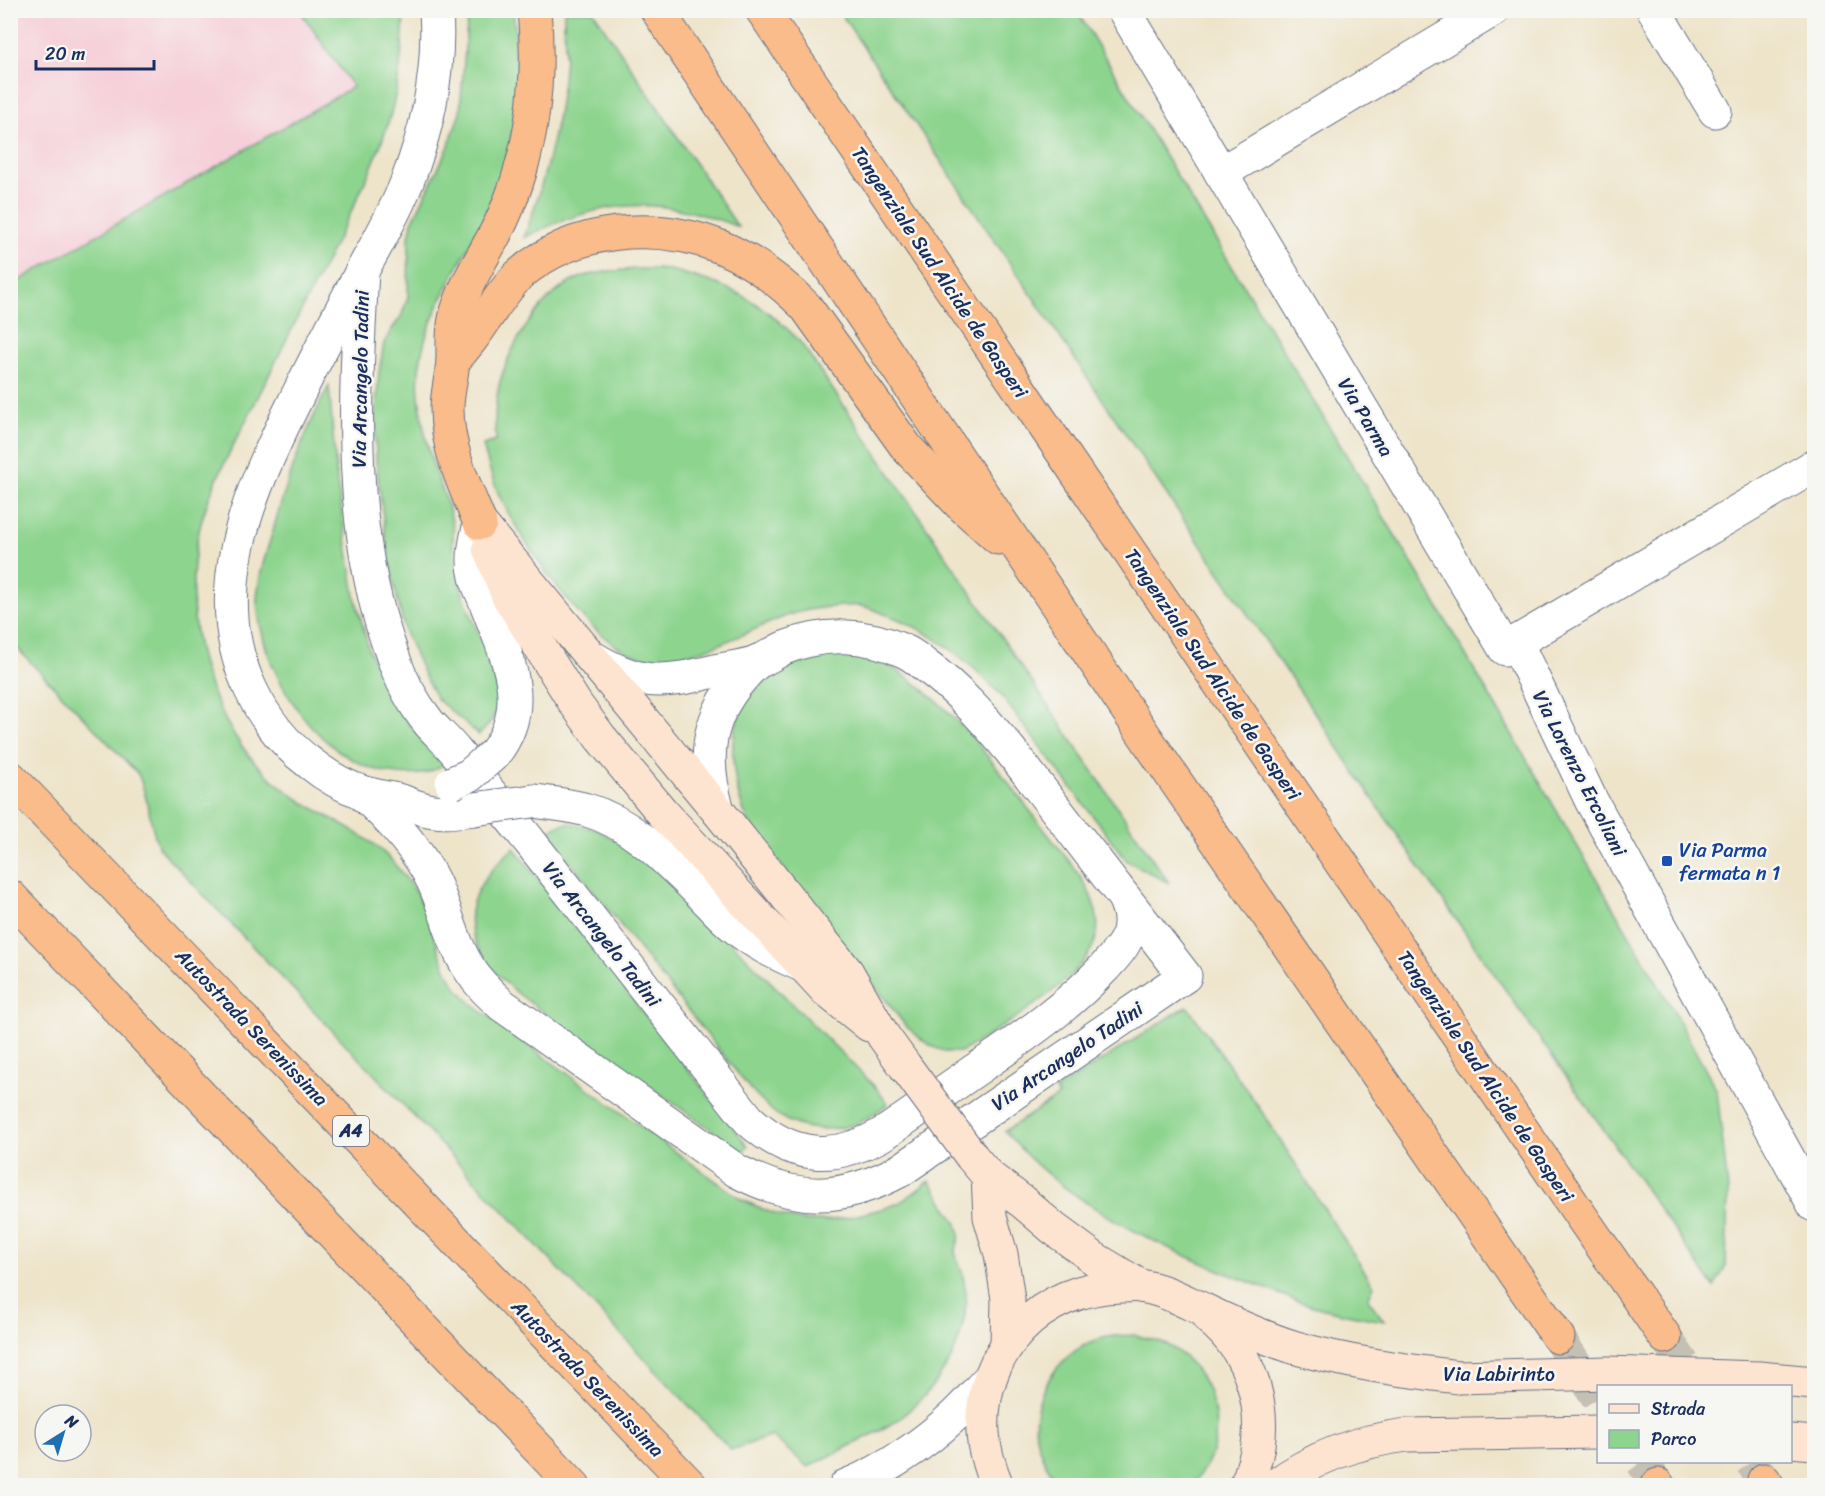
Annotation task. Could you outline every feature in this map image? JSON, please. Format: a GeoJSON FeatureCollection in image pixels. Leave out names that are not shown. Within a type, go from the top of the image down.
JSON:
{"type":"FeatureCollection","features":[{"type":"Feature","properties":{"kind":"highway"},"geometry":{"type":"LineString","coordinates":[[480,523],[461,478],[449,434],[447,410],[453,361],[452,335],[456,316],[482,256],[502,220],[517,182],[528,141],[534,100],[536,59],[534,10]]}},
{"type":"Feature","properties":{"kind":"highway"},"geometry":{"type":"LineString","coordinates":[[657,10],[1161,760],[1558,1337]]}},
{"type":"Feature","properties":{"kind":"highway","name":"Tangenziale Sud Alcide de Gasperi"},"geometry":{"type":"LineString","coordinates":[[762,10],[1665,1337]]}},
{"type":"Feature","properties":{"kind":"highway"},"geometry":{"type":"LineString","coordinates":[[453,361],[501,296],[519,276],[540,259],[565,246],[616,233],[642,232],[669,234],[720,247],[766,272],[806,307],[907,448],[960,504],[1035,571]]}},
{"type":"Feature","properties":{"kind":"highway","name":"Autostrada Serenissima"},"geometry":{"type":"LineString","coordinates":[[10,777],[691,1485]]}},
{"type":"Feature","properties":{"kind":"highway"},"geometry":{"type":"LineString","coordinates":[[10,896],[574,1485]]}},
{"type":"Feature","properties":{"kind":"main road"},"geometry":{"type":"LineString","coordinates":[[480,523],[718,811],[847,972],[884,1037],[980,1166],[1087,1253],[1140,1286]]}},
{"type":"Feature","properties":{"kind":"main road"},"geometry":{"type":"LineString","coordinates":[[480,523],[508,596],[563,685],[594,729],[662,812],[827,991],[884,1037]]}},
{"type":"Feature","properties":{"kind":"main road"},"geometry":{"type":"LineString","coordinates":[[980,1166],[990,1217],[1001,1254],[1008,1299],[1007,1345]]}},
{"type":"Feature","properties":{"kind":"main road","name":"Via Labirinto"},"geometry":{"type":"LineString","coordinates":[[997,1485],[987,1461],[982,1434],[984,1406],[990,1378],[997,1361],[1007,1345],[1032,1317],[1065,1297],[1102,1286],[1140,1286],[1168,1293],[1243,1328],[1292,1347],[1378,1367],[1458,1377],[1608,1373],[1759,1378],[1815,1383]]}},
{"type":"Feature","properties":{"kind":"main road","name":"Via Labirinto"},"geometry":{"type":"LineString","coordinates":[[1195,1306],[1221,1327],[1240,1353],[1254,1384],[1260,1416],[1258,1449],[1245,1485]]}},
{"type":"Feature","properties":{"kind":"main road"},"geometry":{"type":"LineString","coordinates":[[1274,1485],[1316,1460],[1379,1438],[1407,1435],[1597,1432]]}},
{"type":"Feature","properties":{"kind":"main road"},"geometry":{"type":"LineString","coordinates":[[1792,1441],[1815,1443]]}},
{"type":"Feature","properties":{"kind":"street","name":"Via Arcangelo Tadini"},"geometry":{"type":"LineString","coordinates":[[436,10],[433,84],[427,117],[407,182],[394,213],[315,359],[263,466],[243,520],[237,544],[232,595],[233,629],[240,662],[258,704],[270,724],[301,757],[320,771],[360,792],[426,810],[450,812],[533,801],[588,810],[615,821],[639,836],[661,854],[735,927],[753,941],[806,968]]}},
{"type":"Feature","properties":{"kind":"street","name":"Via Parma"},"geometry":{"type":"LineString","coordinates":[[1124,10],[1505,649],[1516,642]]}},
{"type":"Feature","properties":{"kind":"street"},"geometry":{"type":"LineString","coordinates":[[1221,173],[1493,10]]}},
{"type":"Feature","properties":{"kind":"street"},"geometry":{"type":"LineString","coordinates":[[1654,10],[1715,111]]}},
{"type":"Feature","properties":{"kind":"street","name":"Via Arcangelo Tadini"},"geometry":{"type":"LineString","coordinates":[[362,271],[357,356],[356,448],[370,579],[392,657],[410,694],[429,723],[447,741],[530,842],[749,1120],[765,1134],[784,1145],[805,1151],[826,1153],[847,1150],[868,1143],[886,1132],[1040,1026],[1091,981],[1123,945],[1128,934],[1131,923],[1130,910],[1125,900]]}},
{"type":"Feature","properties":{"kind":"street"},"geometry":{"type":"LineString","coordinates":[[1516,642],[1815,466]]}},
{"type":"Feature","properties":{"kind":"street"},"geometry":{"type":"LineString","coordinates":[[403,802],[426,789],[452,783],[470,775],[499,747],[514,710],[515,689],[512,670],[476,576],[474,552],[480,523]]}},
{"type":"Feature","properties":{"kind":"street","name":"Via Arcangelo Tadini"},"geometry":{"type":"LineString","coordinates":[[360,792],[394,824],[417,854],[432,879],[458,948],[469,969],[484,989],[502,1005],[737,1171],[782,1190],[807,1194],[831,1194],[856,1190],[879,1182],[901,1170],[1185,976],[981,715],[956,689],[906,652],[876,640],[845,635],[804,642],[758,661]]}},
{"type":"Feature","properties":{"kind":"street","name":"Via Lorenzo Ercoliani"},"geometry":{"type":"LineString","coordinates":[[1516,642],[1591,800],[1815,1205]]}},
{"type":"Feature","properties":{"kind":"street"},"geometry":{"type":"LineString","coordinates":[[590,656],[610,669],[656,681],[681,680],[758,661]]}},
{"type":"Feature","properties":{"kind":"street"},"geometry":{"type":"LineString","coordinates":[[718,811],[711,789],[708,765],[716,718],[727,696],[741,677],[758,661]]}},
{"type":"Feature","properties":{"kind":"street","name":"Via Labirinto"},"geometry":{"type":"LineString","coordinates":[[846,1485],[884,1467],[915,1447],[955,1415],[990,1378]]}},
{"type":"Feature","properties":{"kind":"shaded area"},"geometry":{"type":"Polygon","coordinates":[[[11,11],[300,11],[353,87],[11,284],[11,11]]]}},
{"type":"Feature","properties":{"kind":"green space"},"geometry":{"type":"Polygon","coordinates":[[[300,11],[404,11],[399,77],[392,110],[370,172],[228,455],[206,506],[197,541],[193,594],[195,621],[205,673],[227,722],[257,765],[297,798],[375,845],[400,871],[421,902],[451,978],[469,1001],[741,1199],[789,1218],[834,1220],[893,1205],[930,1181],[957,1224],[960,1235],[955,1253],[962,1271],[966,1293],[965,1315],[951,1359],[925,1395],[901,1418],[808,1467],[772,1436],[731,1450],[159,848],[145,792],[138,774],[11,642],[11,285],[353,87],[300,11]]]}},
{"type":"Feature","properties":{"kind":"green space"},"geometry":{"type":"Polygon","coordinates":[[[468,11],[513,11],[517,62],[514,115],[510,141],[496,191],[430,324],[419,371],[419,395],[433,465],[453,527],[453,544],[460,584],[497,684],[498,702],[495,712],[479,735],[437,699],[405,632],[386,541],[376,461],[375,420],[384,343],[401,317],[408,297],[409,237],[412,222],[448,148],[460,112],[468,11]]]}},
{"type":"Feature","properties":{"kind":"green space"},"geometry":{"type":"Polygon","coordinates":[[[564,11],[593,11],[738,227],[682,210],[655,206],[630,206],[578,215],[524,238],[539,194],[556,127],[565,57],[564,11]]]}},
{"type":"Feature","properties":{"kind":"green space"},"geometry":{"type":"Polygon","coordinates":[[[839,11],[1077,11],[1419,575],[1673,1010],[1717,1091],[1728,1190],[1726,1266],[1714,1287],[1415,861],[839,11]]]}},
{"type":"Feature","properties":{"kind":"green space"},"geometry":{"type":"Polygon","coordinates":[[[640,269],[675,271],[740,294],[778,320],[801,343],[1169,883],[1127,861],[1000,694],[974,668],[946,646],[915,627],[863,606],[822,608],[789,615],[700,651],[666,658],[646,658],[626,651],[605,637],[563,594],[512,520],[493,481],[483,445],[496,441],[495,415],[500,380],[508,358],[534,315],[558,291],[571,282],[585,276],[605,272],[640,269]]]}},
{"type":"Feature","properties":{"kind":"green space"},"geometry":{"type":"Polygon","coordinates":[[[329,386],[337,482],[355,596],[369,650],[396,706],[411,727],[449,760],[425,773],[398,774],[374,769],[352,759],[331,745],[296,708],[272,664],[264,641],[257,600],[262,567],[296,458],[329,386]]]}},
{"type":"Feature","properties":{"kind":"green space"},"geometry":{"type":"Polygon","coordinates":[[[835,654],[866,657],[888,665],[917,685],[956,720],[1008,782],[1073,867],[1090,894],[1094,905],[1097,922],[1096,938],[1088,954],[1075,970],[1039,1002],[963,1051],[946,1052],[931,1046],[905,1025],[756,834],[739,797],[734,769],[733,740],[742,707],[764,680],[786,666],[835,654]]]}},
{"type":"Feature","properties":{"kind":"green space"},"geometry":{"type":"Polygon","coordinates":[[[569,823],[597,829],[634,852],[679,890],[876,1088],[888,1104],[856,1124],[827,1129],[798,1125],[768,1108],[750,1089],[547,832],[569,823]]]}},
{"type":"Feature","properties":{"kind":"green space"},"geometry":{"type":"Polygon","coordinates":[[[514,848],[748,1146],[743,1152],[529,1002],[490,966],[477,947],[471,929],[471,910],[478,890],[492,869],[514,848]]]}},
{"type":"Feature","properties":{"kind":"green space"},"geometry":{"type":"Polygon","coordinates":[[[1187,1006],[1258,1106],[1374,1286],[1368,1299],[1384,1321],[1297,1301],[1155,1241],[1088,1204],[1057,1182],[1029,1158],[1005,1131],[1059,1096],[1055,1090],[1187,1006]]]}},
{"type":"Feature","properties":{"kind":"green space"},"geometry":{"type":"Polygon","coordinates":[[[1135,1335],[1161,1342],[1177,1351],[1201,1377],[1214,1410],[1216,1428],[1214,1445],[1208,1462],[1192,1485],[1060,1485],[1042,1456],[1035,1428],[1042,1393],[1050,1377],[1075,1351],[1090,1342],[1107,1337],[1135,1335]]]}},
{"type":"Feature","properties":{"kind":"tunnel"},"geometry":{"type":"LineString","coordinates":[[1558,1337],[1597,1396]]}},
{"type":"Feature","properties":{"kind":"tunnel"},"geometry":{"type":"LineString","coordinates":[[1665,1337],[1698,1385]]}},
{"type":"Feature","properties":{"kind":"tunnel"},"geometry":{"type":"LineString","coordinates":[[1643,1463],[1658,1485]]}},
{"type":"Feature","properties":{"kind":"tunnel"},"geometry":{"type":"LineString","coordinates":[[1752,1463],[1764,1480]]}},
{"type":"Feature","properties":{"kind":"place","name":"Via Parma fermata n 1"},"geometry":{"type":"Point","coordinates":[1667,861]}}]}
